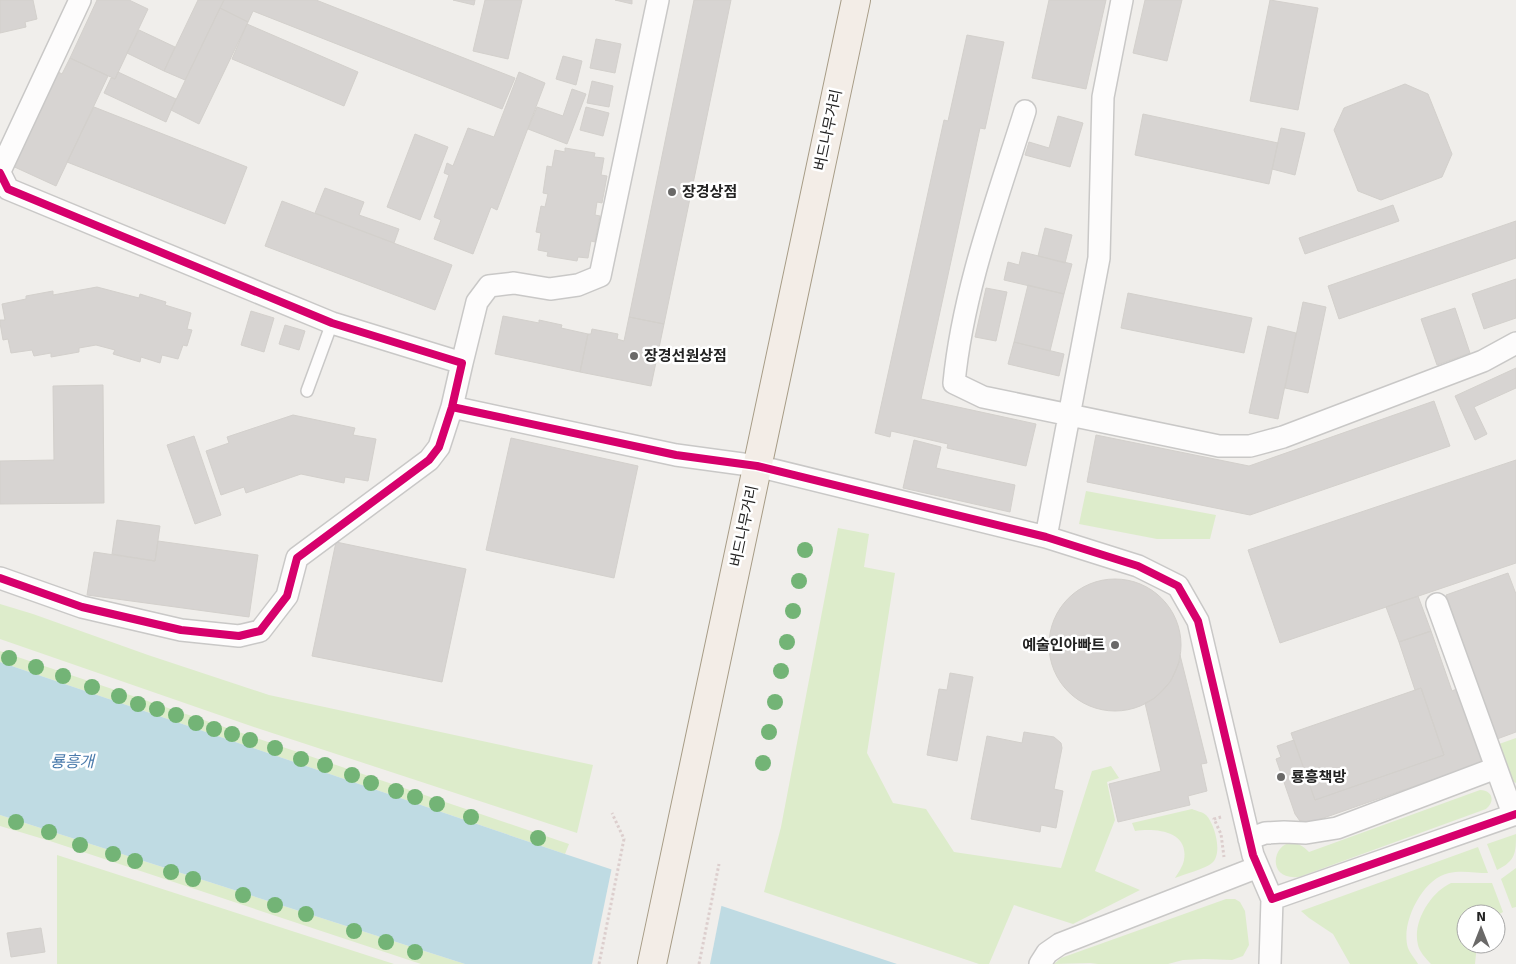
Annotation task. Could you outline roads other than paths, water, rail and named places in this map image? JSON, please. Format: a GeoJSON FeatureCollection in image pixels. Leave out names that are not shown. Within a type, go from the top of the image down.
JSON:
{"type":"FeatureCollection","features":[{"type":"Feature","properties":{"kind":"main road","name":"버드나무거리"},"geometry":{"type":"LineString","coordinates":[[652,964],[856,0]]}},
{"type":"Feature","properties":{"kind":"street"},"geometry":{"type":"LineString","coordinates":[[80,0],[0,172],[8,189],[332,323],[462,363]]}},
{"type":"Feature","properties":{"kind":"street"},"geometry":{"type":"LineString","coordinates":[[0,578],[82,606],[181,630],[239,636],[260,631],[287,596],[297,558],[429,460],[439,447],[452,407],[477,302],[489,286],[514,283],[550,289],[578,286],[600,276],[658,0]]}},
{"type":"Feature","properties":{"kind":"street"},"geometry":{"type":"LineString","coordinates":[[1046,537],[1099,258],[1103,97],[1122,0]]}},
{"type":"Feature","properties":{"kind":"street"},"geometry":{"type":"LineString","coordinates":[[1025,111],[984,240],[958,348],[954,383],[983,397],[1219,446],[1250,446],[1283,437],[1483,361],[1516,344]]}},
{"type":"Feature","properties":{"kind":"street"},"geometry":{"type":"LineString","coordinates":[[452,407],[676,455],[757,466],[1046,537],[1138,566],[1178,586],[1198,621],[1249,839],[1253,854],[1272,899],[1270,964]]}},
{"type":"Feature","properties":{"kind":"street"},"geometry":{"type":"LineString","coordinates":[[1272,899],[1515,814],[1496,768],[1437,604]]}},
{"type":"Feature","properties":{"kind":"street"},"geometry":{"type":"LineString","coordinates":[[1249,839],[1265,833],[1306,833],[1337,828],[1496,768]]}},
{"type":"Feature","properties":{"kind":"street"},"geometry":{"type":"LineString","coordinates":[[1040,964],[1047,953],[1060,944],[1258,867]]}},
{"type":"Feature","properties":{"kind":"lane"},"geometry":{"type":"LineString","coordinates":[[307,391],[332,323]]}},
{"type":"Feature","properties":{"kind":"water","name":"룡흥개"},"geometry":{"type":"Polygon","coordinates":[[[0,662],[565,854],[897,964],[465,964],[0,815],[0,662]]]}},
{"type":"Feature","properties":{"kind":"place","name":"장경상점"},"geometry":{"type":"Point","coordinates":[672,192]}},
{"type":"Feature","properties":{"kind":"place","name":"장경선원상점"},"geometry":{"type":"Point","coordinates":[634,356]}},
{"type":"Feature","properties":{"kind":"place","name":"예술인아빠트"},"geometry":{"type":"Point","coordinates":[1115,645]}},
{"type":"Feature","properties":{"kind":"place","name":"룡흥책방"},"geometry":{"type":"Point","coordinates":[1281,777]}}]}
